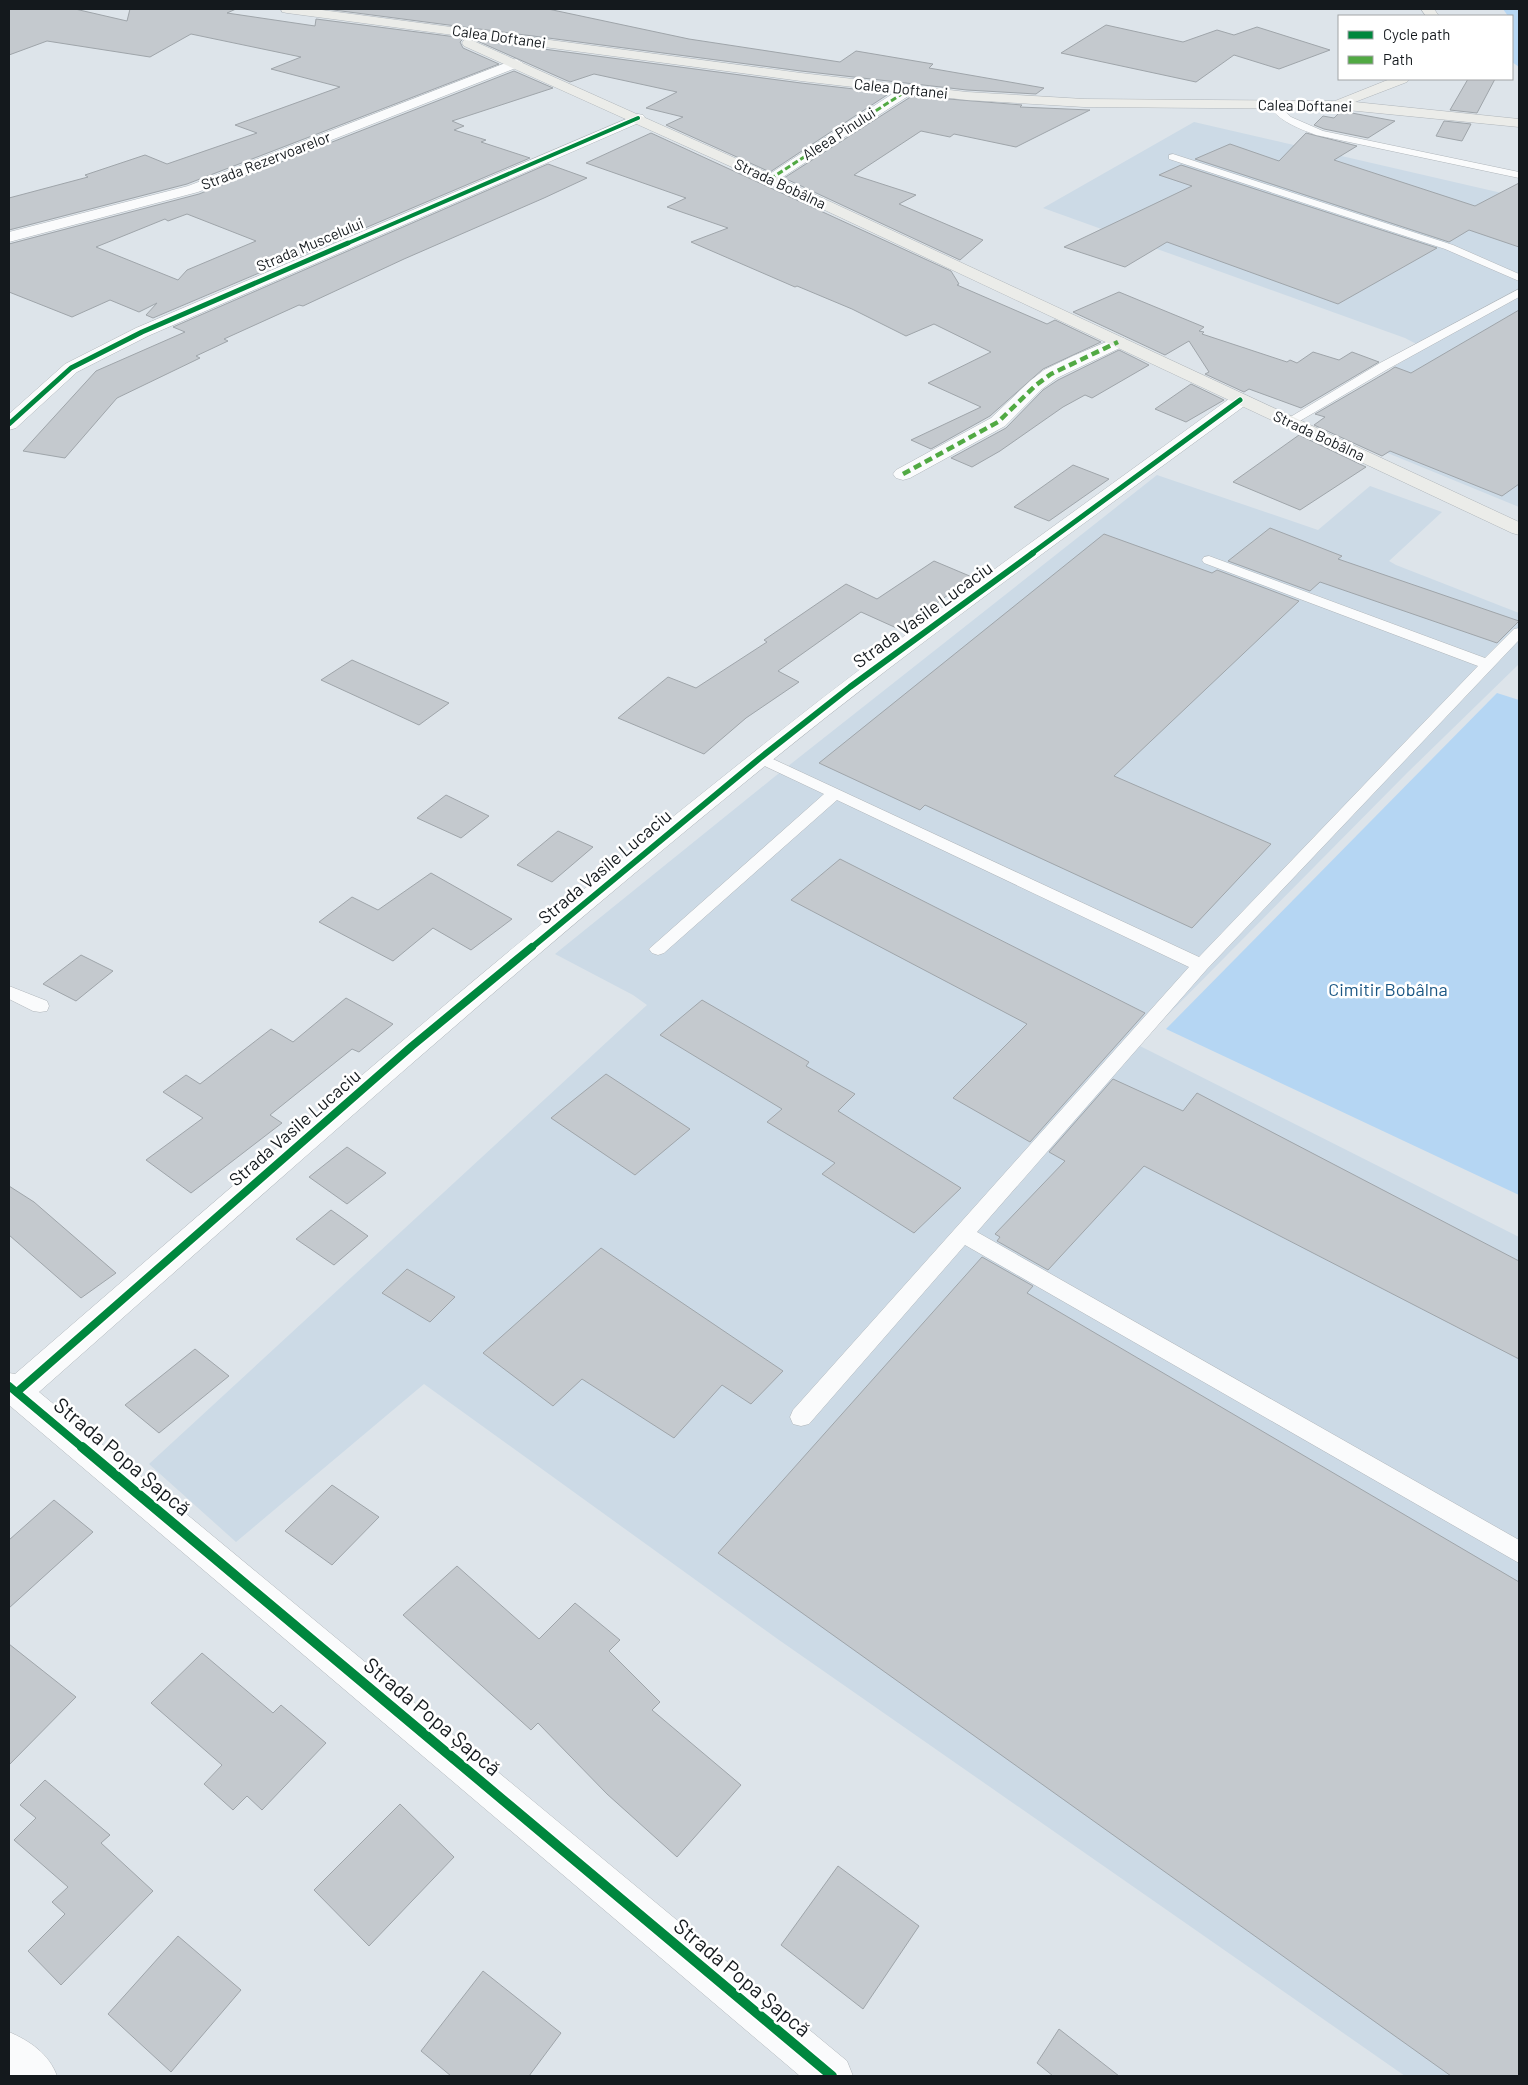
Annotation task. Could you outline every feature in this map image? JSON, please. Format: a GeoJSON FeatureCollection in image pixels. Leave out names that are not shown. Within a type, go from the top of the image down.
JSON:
{"type":"FeatureCollection","features":[{"type":"Feature","properties":{"kind":"main road","name":"Calea Doftanei"},"geometry":{"type":"LineString","coordinates":[[287,9],[908,90],[1020,100],[1084,103],[1336,105],[1519,123]]}},
{"type":"Feature","properties":{"kind":"main road","name":"Strada Bobâlna"},"geometry":{"type":"LineString","coordinates":[[441,30],[770,179],[1519,529]]}},
{"type":"Feature","properties":{"kind":"main road"},"geometry":{"type":"LineString","coordinates":[[1336,105],[1399,80]]}},
{"type":"Feature","properties":{"kind":"street","name":"Strada Rezervoarelor"},"geometry":{"type":"LineString","coordinates":[[9,237],[193,189],[516,63]]}},
{"type":"Feature","properties":{"kind":"street","name":"Aleea Pinului"},"geometry":{"type":"LineString","coordinates":[[770,179],[908,90]]}},
{"type":"Feature","properties":{"kind":"street","name":"Strada Muscelului"},"geometry":{"type":"LineString","coordinates":[[9,424],[71,368],[142,332],[638,118]]}},
{"type":"Feature","properties":{"kind":"street"},"geometry":{"type":"LineString","coordinates":[[903,474],[998,422],[1011,412],[1028,391],[1043,379],[1118,342]]}},
{"type":"Feature","properties":{"kind":"street","name":"Strada Vasile Lucaciu"},"geometry":{"type":"LineString","coordinates":[[13,1389],[412,1046],[760,758],[858,682],[1240,400]]}},
{"type":"Feature","properties":{"kind":"street","name":"Strada Popa Șapcă"},"geometry":{"type":"LineString","coordinates":[[13,1389],[832,2076]]}},
{"type":"Feature","properties":{"kind":"street"},"geometry":{"type":"LineString","coordinates":[[9,2053],[36,2076]]}},
{"type":"Feature","properties":{"kind":"lane"},"geometry":{"type":"LineString","coordinates":[[1273,105],[1278,113],[1295,124],[1320,133],[1519,174]]}},
{"type":"Feature","properties":{"kind":"lane"},"geometry":{"type":"LineString","coordinates":[[1173,157],[1449,247],[1519,278]]}},
{"type":"Feature","properties":{"kind":"lane"},"geometry":{"type":"LineString","coordinates":[[1288,422],[1384,366],[1519,292]]}},
{"type":"Feature","properties":{"kind":"lane"},"geometry":{"type":"LineString","coordinates":[[1209,560],[1489,665]]}},
{"type":"Feature","properties":{"kind":"lane"},"geometry":{"type":"LineString","coordinates":[[801,1417],[1201,965],[1519,632]]}},
{"type":"Feature","properties":{"kind":"lane"},"geometry":{"type":"LineString","coordinates":[[760,758],[1201,965]]}},
{"type":"Feature","properties":{"kind":"lane"},"geometry":{"type":"LineString","coordinates":[[658,948],[835,793]]}},
{"type":"Feature","properties":{"kind":"lane"},"geometry":{"type":"LineString","coordinates":[[9,992],[40,1006]]}},
{"type":"Feature","properties":{"kind":"lane"},"geometry":{"type":"LineString","coordinates":[[963,1234],[1519,1552]]}},
{"type":"Feature","properties":{"kind":"shaded area"},"geometry":{"type":"Polygon","coordinates":[[[1194,122],[1519,197],[1519,507],[1373,447],[1448,390],[1392,368],[1424,348],[1405,338],[1043,208],[1194,122]]]}},
{"type":"Feature","properties":{"kind":"shaded area"},"geometry":{"type":"Polygon","coordinates":[[[1157,475],[1318,530],[1370,486],[1442,512],[1389,561],[1519,613],[1519,664],[1407,773],[1138,1045],[1519,1237],[1519,2076],[1405,2076],[779,1640],[424,1384],[236,1542],[149,1464],[647,1005],[633,995],[555,954],[773,778],[1157,475]]]}},
{"type":"Feature","properties":{"kind":"green space"},"geometry":{"type":"Polygon","coordinates":[[[1503,9],[1519,9],[1519,67],[1513,63],[1513,15],[1507,15],[1503,9]]]}},
{"type":"Feature","properties":{"kind":"green space","name":"Cimitir Bobâlna"},"geometry":{"type":"Polygon","coordinates":[[[1497,693],[1519,700],[1519,1195],[1166,1029],[1497,693]]]}},
{"type":"Feature","properties":{"kind":"building"},"geometry":{"type":"Polygon","coordinates":[[[9,9],[75,9],[127,21],[130,9],[236,9],[227,13],[315,26],[316,19],[464,38],[460,42],[463,48],[499,64],[187,184],[9,230],[9,198],[88,177],[85,175],[145,155],[167,164],[257,133],[235,125],[340,87],[271,69],[301,57],[191,34],[150,57],[47,41],[9,55],[9,9]]]}},
{"type":"Feature","properties":{"kind":"building"},"geometry":{"type":"Polygon","coordinates":[[[326,9],[548,9],[689,39],[840,62],[856,51],[933,64],[929,68],[1044,88],[1036,94],[967,90],[801,71],[326,9]]]}},
{"type":"Feature","properties":{"kind":"building"},"geometry":{"type":"Polygon","coordinates":[[[1106,25],[1183,42],[1217,30],[1234,35],[1257,27],[1330,50],[1279,69],[1234,55],[1196,82],[1061,53],[1106,25]]]}},
{"type":"Feature","properties":{"kind":"building"},"geometry":{"type":"Polygon","coordinates":[[[475,40],[890,93],[770,172],[666,125],[683,117],[646,108],[677,92],[594,74],[570,82],[475,40]]]}},
{"type":"Feature","properties":{"kind":"building"},"geometry":{"type":"Polygon","coordinates":[[[514,71],[553,88],[452,121],[464,126],[454,130],[486,140],[481,142],[530,158],[153,318],[146,315],[157,303],[139,312],[110,300],[72,317],[9,292],[9,244],[199,194],[514,71]],[[187,214],[168,221],[165,219],[96,247],[178,280],[187,270],[256,241],[187,214]]]}},
{"type":"Feature","properties":{"kind":"building"},"geometry":{"type":"Polygon","coordinates":[[[1467,80],[1494,80],[1477,113],[1450,110],[1467,80]]]}},
{"type":"Feature","properties":{"kind":"building"},"geometry":{"type":"Polygon","coordinates":[[[912,96],[1022,105],[1020,107],[1090,110],[1016,147],[954,134],[950,137],[921,131],[854,175],[916,195],[899,204],[983,240],[960,260],[784,178],[912,96]]]}},
{"type":"Feature","properties":{"kind":"building"},"geometry":{"type":"Polygon","coordinates":[[[1341,111],[1395,121],[1368,138],[1324,129],[1314,125],[1323,116],[1334,118],[1341,111]]]}},
{"type":"Feature","properties":{"kind":"building"},"geometry":{"type":"Polygon","coordinates":[[[1444,121],[1471,124],[1462,141],[1436,136],[1444,121]]]}},
{"type":"Feature","properties":{"kind":"building"},"geometry":{"type":"Polygon","coordinates":[[[651,133],[951,271],[959,284],[957,285],[1047,324],[1055,320],[1101,342],[1043,369],[990,416],[931,449],[911,440],[981,407],[928,383],[991,352],[934,324],[906,336],[852,309],[797,286],[795,287],[691,242],[728,228],[667,207],[686,198],[586,163],[651,133]]]}},
{"type":"Feature","properties":{"kind":"building"},"geometry":{"type":"Polygon","coordinates":[[[1306,133],[1357,146],[1334,160],[1475,206],[1519,183],[1519,247],[1469,230],[1449,242],[1195,159],[1230,144],[1279,161],[1306,133]]]}},
{"type":"Feature","properties":{"kind":"building"},"geometry":{"type":"Polygon","coordinates":[[[548,164],[587,178],[303,306],[299,305],[224,339],[228,341],[196,356],[200,358],[117,398],[65,458],[23,451],[96,371],[185,332],[173,327],[548,164]]]}},
{"type":"Feature","properties":{"kind":"building"},"geometry":{"type":"Polygon","coordinates":[[[1181,165],[1437,248],[1338,304],[1167,242],[1125,267],[1064,247],[1192,186],[1159,175],[1181,165]]]}},
{"type":"Feature","properties":{"kind":"building"},"geometry":{"type":"Polygon","coordinates":[[[1119,292],[1204,327],[1199,331],[1204,332],[1202,334],[1287,362],[1290,360],[1297,363],[1313,352],[1339,360],[1352,352],[1379,362],[1301,408],[1249,389],[1244,392],[1205,374],[1209,372],[1189,341],[1165,355],[1073,312],[1119,292]]]}},
{"type":"Feature","properties":{"kind":"building"},"geometry":{"type":"Polygon","coordinates":[[[1519,310],[1519,484],[1502,496],[1390,451],[1382,456],[1314,425],[1325,417],[1315,414],[1395,367],[1411,373],[1519,310]]]}},
{"type":"Feature","properties":{"kind":"building"},"geometry":{"type":"Polygon","coordinates":[[[1119,350],[1149,365],[1092,398],[1085,395],[1063,407],[1000,451],[972,467],[951,458],[1006,428],[1043,390],[1058,380],[1119,350]]]}},
{"type":"Feature","properties":{"kind":"building"},"geometry":{"type":"Polygon","coordinates":[[[1191,384],[1224,400],[1186,422],[1155,409],[1191,384]]]}},
{"type":"Feature","properties":{"kind":"building"},"geometry":{"type":"Polygon","coordinates":[[[1299,435],[1366,467],[1300,510],[1233,482],[1299,435]]]}},
{"type":"Feature","properties":{"kind":"building"},"geometry":{"type":"Polygon","coordinates":[[[1073,465],[1109,479],[1049,521],[1014,507],[1073,465]]]}},
{"type":"Feature","properties":{"kind":"building"},"geometry":{"type":"Polygon","coordinates":[[[1270,528],[1342,556],[1338,559],[1519,621],[1497,643],[1320,582],[1310,591],[1228,561],[1270,528]]]}},
{"type":"Feature","properties":{"kind":"building"},"geometry":{"type":"Polygon","coordinates":[[[1104,534],[1212,573],[1217,570],[1299,601],[1114,776],[1271,844],[1192,928],[925,805],[920,810],[819,763],[1104,534]]]}},
{"type":"Feature","properties":{"kind":"building"},"geometry":{"type":"Polygon","coordinates":[[[934,561],[972,577],[901,630],[861,612],[778,671],[799,682],[746,718],[704,754],[618,718],[668,677],[696,688],[767,642],[764,640],[846,584],[877,599],[934,561]]]}},
{"type":"Feature","properties":{"kind":"building"},"geometry":{"type":"Polygon","coordinates":[[[352,660],[449,703],[419,725],[321,680],[352,660]]]}},
{"type":"Feature","properties":{"kind":"building"},"geometry":{"type":"Polygon","coordinates":[[[446,795],[489,816],[461,838],[417,818],[446,795]]]}},
{"type":"Feature","properties":{"kind":"building"},"geometry":{"type":"Polygon","coordinates":[[[558,831],[593,847],[552,882],[517,865],[558,831]]]}},
{"type":"Feature","properties":{"kind":"building"},"geometry":{"type":"Polygon","coordinates":[[[840,859],[1145,1013],[1030,1142],[953,1098],[1027,1024],[791,900],[840,859]]]}},
{"type":"Feature","properties":{"kind":"building"},"geometry":{"type":"Polygon","coordinates":[[[431,873],[512,919],[471,950],[433,928],[393,961],[319,922],[352,897],[378,910],[431,873]]]}},
{"type":"Feature","properties":{"kind":"building"},"geometry":{"type":"Polygon","coordinates":[[[81,955],[113,971],[76,1001],[43,984],[81,955]]]}},
{"type":"Feature","properties":{"kind":"building"},"geometry":{"type":"Polygon","coordinates":[[[346,998],[393,1024],[359,1052],[352,1049],[270,1115],[282,1123],[191,1193],[146,1160],[203,1118],[163,1092],[186,1075],[200,1084],[271,1029],[293,1042],[346,998]]]}},
{"type":"Feature","properties":{"kind":"building"},"geometry":{"type":"Polygon","coordinates":[[[702,1000],[809,1062],[806,1066],[855,1094],[838,1111],[961,1188],[914,1233],[822,1174],[835,1163],[767,1122],[782,1109],[660,1035],[702,1000]]]}},
{"type":"Feature","properties":{"kind":"building"},"geometry":{"type":"Polygon","coordinates":[[[606,1074],[690,1129],[635,1175],[551,1118],[606,1074]]]}},
{"type":"Feature","properties":{"kind":"building"},"geometry":{"type":"Polygon","coordinates":[[[1113,1079],[1183,1111],[1197,1093],[1519,1261],[1519,1359],[1144,1166],[1048,1270],[997,1241],[1000,1237],[995,1234],[1065,1161],[1049,1152],[1113,1079]]]}},
{"type":"Feature","properties":{"kind":"building"},"geometry":{"type":"Polygon","coordinates":[[[347,1147],[386,1173],[347,1204],[309,1177],[347,1147]]]}},
{"type":"Feature","properties":{"kind":"building"},"geometry":{"type":"Polygon","coordinates":[[[9,1186],[34,1202],[116,1273],[81,1298],[9,1235],[9,1186]]]}},
{"type":"Feature","properties":{"kind":"building"},"geometry":{"type":"Polygon","coordinates":[[[331,1210],[368,1236],[334,1265],[296,1239],[331,1210]]]}},
{"type":"Feature","properties":{"kind":"building"},"geometry":{"type":"Polygon","coordinates":[[[601,1248],[783,1371],[751,1404],[722,1385],[674,1438],[582,1379],[553,1406],[483,1353],[601,1248]]]}},
{"type":"Feature","properties":{"kind":"building"},"geometry":{"type":"Polygon","coordinates":[[[982,1257],[1033,1286],[1027,1293],[1519,1582],[1519,2076],[1451,2076],[718,1553],[982,1257]]]}},
{"type":"Feature","properties":{"kind":"building"},"geometry":{"type":"Polygon","coordinates":[[[407,1269],[455,1297],[430,1322],[382,1293],[407,1269]]]}},
{"type":"Feature","properties":{"kind":"building"},"geometry":{"type":"Polygon","coordinates":[[[195,1349],[229,1376],[159,1433],[125,1405],[195,1349]]]}},
{"type":"Feature","properties":{"kind":"building"},"geometry":{"type":"Polygon","coordinates":[[[332,1485],[379,1517],[332,1565],[285,1531],[332,1485]]]}},
{"type":"Feature","properties":{"kind":"building"},"geometry":{"type":"Polygon","coordinates":[[[54,1500],[93,1532],[9,1608],[9,1540],[54,1500]]]}},
{"type":"Feature","properties":{"kind":"building"},"geometry":{"type":"Polygon","coordinates":[[[457,1566],[539,1639],[575,1603],[620,1640],[609,1651],[660,1702],[652,1710],[741,1785],[677,1857],[607,1794],[538,1723],[531,1730],[403,1615],[457,1566]]]}},
{"type":"Feature","properties":{"kind":"building"},"geometry":{"type":"Polygon","coordinates":[[[9,1644],[76,1697],[9,1765],[9,1644]]]}},
{"type":"Feature","properties":{"kind":"building"},"geometry":{"type":"Polygon","coordinates":[[[202,1653],[273,1713],[281,1705],[326,1743],[262,1810],[247,1796],[233,1810],[204,1784],[222,1765],[151,1703],[202,1653]]]}},
{"type":"Feature","properties":{"kind":"building"},"geometry":{"type":"Polygon","coordinates":[[[45,1780],[110,1835],[101,1843],[153,1891],[61,1985],[28,1951],[65,1914],[52,1902],[68,1887],[14,1840],[36,1818],[20,1805],[45,1780]]]}},
{"type":"Feature","properties":{"kind":"building"},"geometry":{"type":"Polygon","coordinates":[[[400,1804],[454,1857],[369,1946],[314,1890],[400,1804]]]}},
{"type":"Feature","properties":{"kind":"building"},"geometry":{"type":"Polygon","coordinates":[[[838,1866],[919,1926],[863,2009],[781,1945],[838,1866]]]}},
{"type":"Feature","properties":{"kind":"building"},"geometry":{"type":"Polygon","coordinates":[[[178,1936],[241,1990],[171,2072],[108,2014],[178,1936]]]}},
{"type":"Feature","properties":{"kind":"building"},"geometry":{"type":"Polygon","coordinates":[[[483,1971],[561,2033],[529,2076],[451,2076],[421,2051],[483,1971]]]}},
{"type":"Feature","properties":{"kind":"building"},"geometry":{"type":"Polygon","coordinates":[[[1059,2029],[1119,2076],[1053,2076],[1037,2063],[1059,2029]]]}},
{"type":"Feature","properties":{"kind":"marked path"},"geometry":{"type":"LineString","coordinates":[[770,179],[908,90]]}},
{"type":"Feature","properties":{"kind":"marked path"},"geometry":{"type":"LineString","coordinates":[[903,474],[998,422],[1036,385],[1051,374],[1118,342]]}},
{"type":"Feature","properties":{"kind":"cycle path"},"geometry":{"type":"LineString","coordinates":[[9,424],[71,368],[142,332],[638,118]]}},
{"type":"Feature","properties":{"kind":"cycle path"},"geometry":{"type":"LineString","coordinates":[[17,1392],[412,1046],[760,758],[850,687],[1240,400]]}},
{"type":"Feature","properties":{"kind":"cycle path"},"geometry":{"type":"LineString","coordinates":[[9,1386],[832,2076]]}}]}
